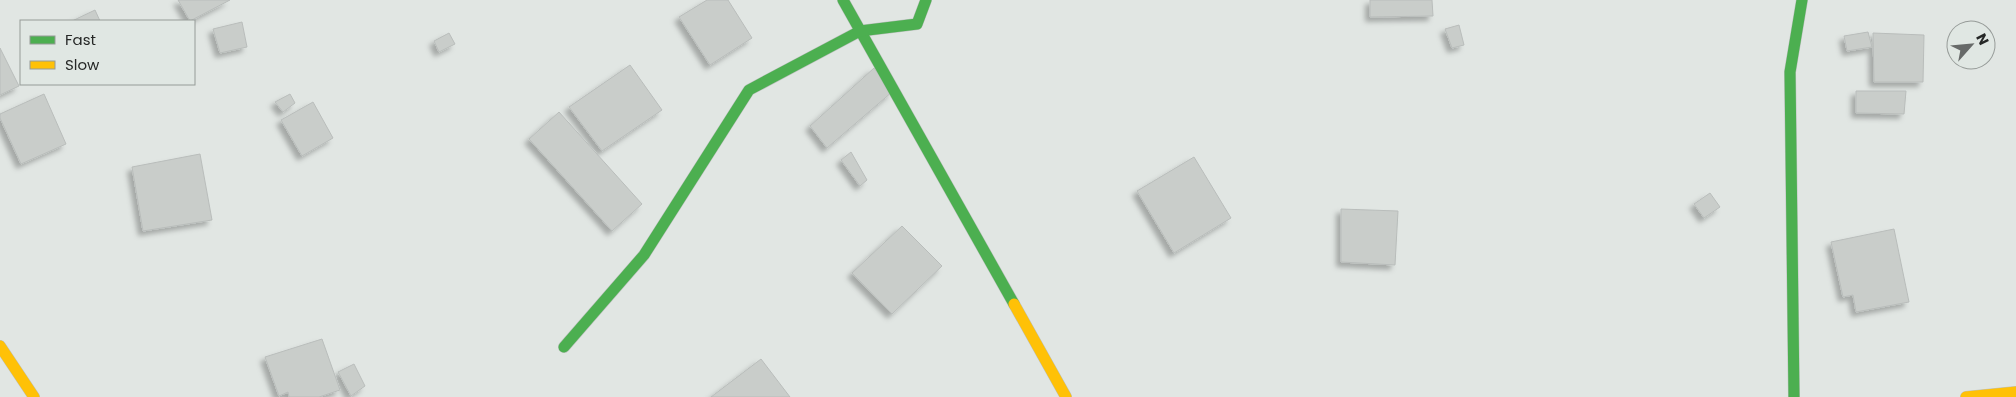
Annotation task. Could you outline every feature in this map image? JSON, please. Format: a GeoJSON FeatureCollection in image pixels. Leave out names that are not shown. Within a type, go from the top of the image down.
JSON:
{"type":"FeatureCollection","features":[{"type":"Feature","properties":{"kind":"street"},"geometry":{"type":"LineString","coordinates":[[842,0],[1066,397]]}},
{"type":"Feature","properties":{"kind":"street"},"geometry":{"type":"LineString","coordinates":[[564,347],[644,255],[749,90],[860,31],[917,24],[926,0]]}},
{"type":"Feature","properties":{"kind":"street"},"geometry":{"type":"LineString","coordinates":[[1794,397],[1790,72],[1802,0]]}},
{"type":"Feature","properties":{"kind":"street"},"geometry":{"type":"LineString","coordinates":[[0,346],[34,397]]}},
{"type":"Feature","properties":{"kind":"street"},"geometry":{"type":"LineString","coordinates":[[1966,397],[2016,392]]}},
{"type":"Feature","properties":{"kind":"building"},"geometry":{"type":"Polygon","coordinates":[[[178,0],[230,0],[192,20],[189,20],[178,0]]]}},
{"type":"Feature","properties":{"kind":"building"},"geometry":{"type":"Polygon","coordinates":[[[707,0],[728,0],[752,38],[710,65],[679,17],[707,0]]]}},
{"type":"Feature","properties":{"kind":"building"},"geometry":{"type":"Polygon","coordinates":[[[1370,0],[1432,0],[1433,16],[1370,17],[1370,0]]]}},
{"type":"Feature","properties":{"kind":"building"},"geometry":{"type":"Polygon","coordinates":[[[95,10],[100,20],[74,20],[95,10]]]}},
{"type":"Feature","properties":{"kind":"building"},"geometry":{"type":"Polygon","coordinates":[[[242,22],[247,47],[220,53],[213,29],[242,22]]]}},
{"type":"Feature","properties":{"kind":"building"},"geometry":{"type":"Polygon","coordinates":[[[1459,25],[1464,45],[1452,48],[1445,29],[1459,25]]]}},
{"type":"Feature","properties":{"kind":"building"},"geometry":{"type":"Polygon","coordinates":[[[1868,32],[1872,47],[1847,51],[1844,36],[1868,32]]]}},
{"type":"Feature","properties":{"kind":"building"},"geometry":{"type":"Polygon","coordinates":[[[449,33],[455,44],[439,52],[434,41],[449,33]]]}},
{"type":"Feature","properties":{"kind":"building"},"geometry":{"type":"Polygon","coordinates":[[[1873,33],[1924,35],[1923,82],[1874,82],[1873,33]]]}},
{"type":"Feature","properties":{"kind":"building"},"geometry":{"type":"Polygon","coordinates":[[[0,48],[19,86],[0,95],[0,48]]]}},
{"type":"Feature","properties":{"kind":"building"},"geometry":{"type":"Polygon","coordinates":[[[630,65],[662,110],[602,151],[569,107],[630,65]]]}},
{"type":"Feature","properties":{"kind":"building"},"geometry":{"type":"Polygon","coordinates":[[[874,68],[892,92],[827,148],[810,126],[874,68]]]}},
{"type":"Feature","properties":{"kind":"building"},"geometry":{"type":"Polygon","coordinates":[[[1856,91],[1906,91],[1904,114],[1856,113],[1856,91]]]}},
{"type":"Feature","properties":{"kind":"building"},"geometry":{"type":"Polygon","coordinates":[[[44,94],[66,144],[21,164],[0,118],[0,114],[44,94]]]}},
{"type":"Feature","properties":{"kind":"building"},"geometry":{"type":"Polygon","coordinates":[[[290,94],[295,103],[283,112],[275,102],[290,94]]]}},
{"type":"Feature","properties":{"kind":"building"},"geometry":{"type":"Polygon","coordinates":[[[313,102],[333,138],[302,156],[281,120],[313,102]]]}},
{"type":"Feature","properties":{"kind":"building"},"geometry":{"type":"Polygon","coordinates":[[[559,112],[642,204],[612,231],[529,139],[559,112]]]}},
{"type":"Feature","properties":{"kind":"building"},"geometry":{"type":"Polygon","coordinates":[[[851,152],[867,180],[860,186],[841,160],[851,152]]]}},
{"type":"Feature","properties":{"kind":"building"},"geometry":{"type":"Polygon","coordinates":[[[200,154],[212,220],[143,231],[132,167],[200,154]]]}},
{"type":"Feature","properties":{"kind":"building"},"geometry":{"type":"Polygon","coordinates":[[[1194,157],[1231,218],[1174,253],[1137,191],[1194,157]]]}},
{"type":"Feature","properties":{"kind":"building"},"geometry":{"type":"Polygon","coordinates":[[[1710,193],[1720,207],[1704,218],[1694,204],[1710,193]]]}},
{"type":"Feature","properties":{"kind":"building"},"geometry":{"type":"Polygon","coordinates":[[[1341,209],[1398,211],[1395,265],[1341,262],[1341,209]]]}},
{"type":"Feature","properties":{"kind":"building"},"geometry":{"type":"Polygon","coordinates":[[[902,226],[942,266],[892,314],[852,273],[902,226]]]}},
{"type":"Feature","properties":{"kind":"building"},"geometry":{"type":"Polygon","coordinates":[[[1894,229],[1909,302],[1856,312],[1853,295],[1843,297],[1831,242],[1894,229]]]}},
{"type":"Feature","properties":{"kind":"building"},"geometry":{"type":"Polygon","coordinates":[[[322,339],[340,390],[319,397],[289,397],[288,392],[279,396],[265,357],[322,339]]]}},
{"type":"Feature","properties":{"kind":"building"},"geometry":{"type":"Polygon","coordinates":[[[761,359],[790,397],[711,397],[761,359]]]}},
{"type":"Feature","properties":{"kind":"building"},"geometry":{"type":"Polygon","coordinates":[[[354,364],[365,386],[351,396],[338,372],[354,364]]]}},
{"type":"Feature","properties":{"kind":"traffic: fast"},"geometry":{"type":"LineString","coordinates":[[843,0],[1014,304]]}},
{"type":"Feature","properties":{"kind":"traffic: fast"},"geometry":{"type":"LineString","coordinates":[[564,347],[644,255],[749,90],[860,31],[917,24],[926,0]]}},
{"type":"Feature","properties":{"kind":"traffic: fast"},"geometry":{"type":"LineString","coordinates":[[1794,397],[1790,72],[1802,0]]}},
{"type":"Feature","properties":{"kind":"traffic: slow"},"geometry":{"type":"LineString","coordinates":[[1014,304],[1066,397]]}},
{"type":"Feature","properties":{"kind":"traffic: slow"},"geometry":{"type":"LineString","coordinates":[[0,346],[34,397]]}},
{"type":"Feature","properties":{"kind":"traffic: slow"},"geometry":{"type":"LineString","coordinates":[[1966,397],[2016,392]]}}]}
